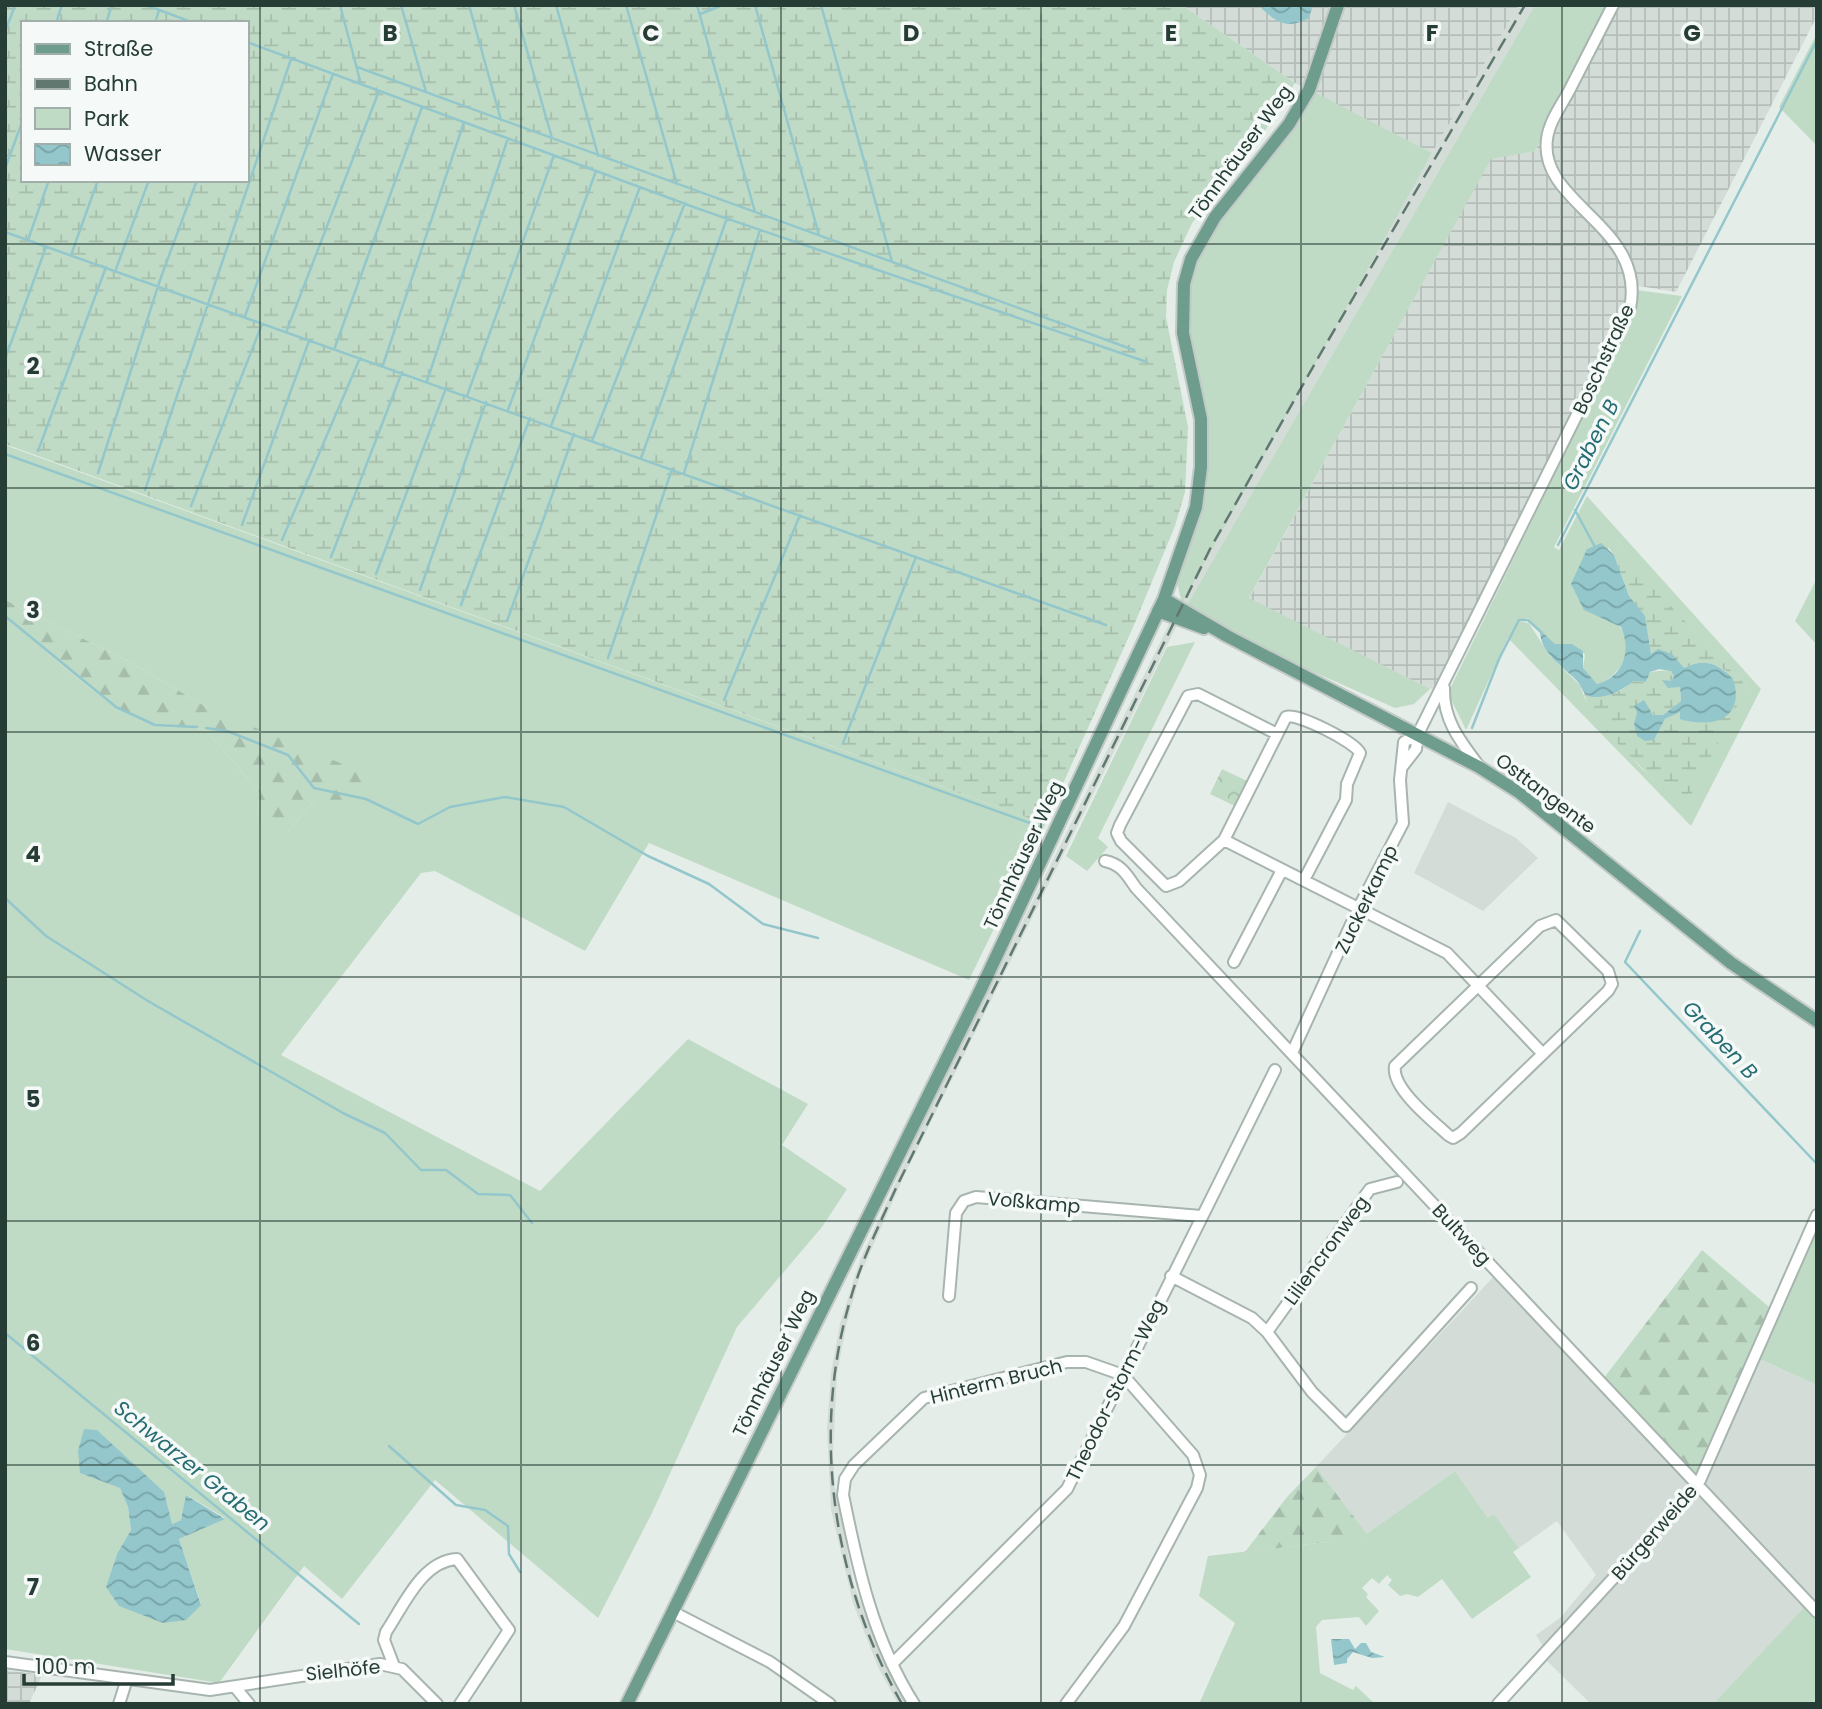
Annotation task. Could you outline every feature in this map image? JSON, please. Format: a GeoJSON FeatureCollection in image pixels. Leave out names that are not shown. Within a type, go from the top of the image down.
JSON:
{"type":"FeatureCollection","features":[{"type":"Feature","properties":{"kind":"main road","name":"Tönnhäuser Weg"},"geometry":{"type":"LineString","coordinates":[[627,1704],[986,976],[1164,598],[1196,507],[1201,467],[1201,419],[1182,333],[1184,285],[1191,259],[1215,217],[1289,124],[1309,90],[1338,5]]}},
{"type":"Feature","properties":{"kind":"main road","name":"Osttangente"},"geometry":{"type":"LineString","coordinates":[[1164,598],[1227,636],[1479,767],[1530,801],[1731,963],[1817,1021]]}},
{"type":"Feature","properties":{"kind":"main road","name":"Osttangente"},"geometry":{"type":"LineString","coordinates":[[1158,611],[1227,636]]}},
{"type":"Feature","properties":{"kind":"street","name":"Boschstraße"},"geometry":{"type":"LineString","coordinates":[[1418,734],[1630,307],[1632,275],[1622,252],[1558,180],[1547,151],[1550,127],[1613,5]]}},
{"type":"Feature","properties":{"kind":"street"},"geometry":{"type":"LineString","coordinates":[[1444,685],[1446,715],[1454,733],[1479,767]]}},
{"type":"Feature","properties":{"kind":"street"},"geometry":{"type":"LineString","coordinates":[[1276,734],[1198,694],[1188,696],[1117,833],[1121,841],[1161,883],[1172,886],[1224,840],[1276,734],[1291,715],[1352,744],[1360,753],[1347,784],[1346,800],[1304,880]]}},
{"type":"Feature","properties":{"kind":"street","name":"Zuckerkamp"},"geometry":{"type":"LineString","coordinates":[[1292,1053],[1356,919],[1359,907],[1403,823],[1402,767],[1416,749],[1418,734]]}},
{"type":"Feature","properties":{"kind":"street"},"geometry":{"type":"LineString","coordinates":[[1224,840],[1447,953],[1543,1054]]}},
{"type":"Feature","properties":{"kind":"street","name":"Bultweg"},"geometry":{"type":"LineString","coordinates":[[1105,861],[1115,863],[1125,871],[1136,888],[1817,1612]]}},
{"type":"Feature","properties":{"kind":"street"},"geometry":{"type":"LineString","coordinates":[[1234,962],[1282,870]]}},
{"type":"Feature","properties":{"kind":"street"},"geometry":{"type":"LineString","coordinates":[[1556,920],[1608,971],[1612,984],[1543,1054],[1453,1138],[1399,1086],[1394,1073],[1399,1060],[1479,986],[1540,926],[1556,920]]}},
{"type":"Feature","properties":{"kind":"street"},"geometry":{"type":"LineString","coordinates":[[1273,1032],[1303,1026]]}},
{"type":"Feature","properties":{"kind":"street","name":"Theodor-Storm-Weg"},"geometry":{"type":"LineString","coordinates":[[892,1664],[1067,1489],[1275,1070]]}},
{"type":"Feature","properties":{"kind":"street","name":"Liliencronweg"},"geometry":{"type":"LineString","coordinates":[[1267,1332],[1370,1189],[1397,1182]]}},
{"type":"Feature","properties":{"kind":"street","name":"Voßkamp"},"geometry":{"type":"LineString","coordinates":[[948,1296],[956,1213],[964,1201],[976,1197],[1201,1216]]}},
{"type":"Feature","properties":{"kind":"street","name":"Bürgerweide"},"geometry":{"type":"LineString","coordinates":[[1498,1704],[1696,1486],[1817,1215]]}},
{"type":"Feature","properties":{"kind":"street"},"geometry":{"type":"LineString","coordinates":[[1171,1276],[1243,1313],[1267,1332],[1312,1392],[1346,1426],[1471,1288]]}},
{"type":"Feature","properties":{"kind":"street","name":"Hinterm Bruch"},"geometry":{"type":"LineString","coordinates":[[914,1704],[892,1664],[868,1607],[846,1507],[845,1479],[854,1465],[912,1407],[938,1392],[1067,1362],[1086,1362],[1123,1375]]}},
{"type":"Feature","properties":{"kind":"street"},"geometry":{"type":"LineString","coordinates":[[1066,1704],[1124,1626],[1197,1488],[1200,1475],[1193,1455],[1123,1375]]}},
{"type":"Feature","properties":{"kind":"street"},"geometry":{"type":"LineString","coordinates":[[394,1666],[384,1640],[386,1632],[430,1567],[442,1560],[457,1559],[509,1630],[460,1704]]}},
{"type":"Feature","properties":{"kind":"street"},"geometry":{"type":"LineString","coordinates":[[673,1612],[770,1662],[830,1704]]}},
{"type":"Feature","properties":{"kind":"street","name":"Sielhöfe"},"geometry":{"type":"LineString","coordinates":[[5,1662],[210,1690],[362,1665],[394,1666],[410,1676],[437,1704]]}},
{"type":"Feature","properties":{"kind":"street"},"geometry":{"type":"LineString","coordinates":[[119,1704],[127,1679]]}},
{"type":"Feature","properties":{"kind":"street"},"geometry":{"type":"LineString","coordinates":[[235,1687],[249,1704]]}},
{"type":"Feature","properties":{"kind":"shaded area"},"geometry":{"type":"Polygon","coordinates":[[[1182,5],[1519,5],[1432,153],[1295,83],[1182,5]]]}},
{"type":"Feature","properties":{"kind":"shaded area"},"geometry":{"type":"Polygon","coordinates":[[[1519,5],[1535,5],[1187,605],[905,1174],[860,1275],[846,1326],[837,1375],[833,1454],[835,1488],[854,1585],[882,1659],[907,1704],[898,1704],[878,1667],[853,1603],[831,1510],[827,1428],[831,1373],[840,1324],[860,1260],[916,1138],[1181,600],[1396,215],[1519,5]]]}},
{"type":"Feature","properties":{"kind":"shaded area"},"geometry":{"type":"Polygon","coordinates":[[[1607,5],[1817,5],[1817,16],[1676,292],[1633,285],[1632,296],[1444,685],[1430,689],[1249,599],[1491,158],[1535,151],[1607,5]]]}},
{"type":"Feature","properties":{"kind":"shaded area"},"geometry":{"type":"Polygon","coordinates":[[[1448,802],[1516,838],[1538,858],[1483,911],[1414,873],[1448,802]]]}},
{"type":"Feature","properties":{"kind":"shaded area"},"geometry":{"type":"Polygon","coordinates":[[[1497,1273],[1696,1486],[1755,1357],[1817,1385],[1817,1612],[1808,1603],[1713,1704],[1591,1704],[1542,1656],[1546,1651],[1536,1635],[1560,1618],[1596,1575],[1557,1521],[1519,1548],[1494,1514],[1488,1518],[1455,1471],[1367,1534],[1316,1467],[1497,1273]]]}},
{"type":"Feature","properties":{"kind":"shaded area"},"geometry":{"type":"Polygon","coordinates":[[[5,1670],[42,1675],[29,1704],[5,1704],[5,1670]]]}},
{"type":"Feature","properties":{"kind":"green space"},"geometry":{"type":"Polygon","coordinates":[[[5,5],[1182,5],[1295,83],[1253,149],[1192,223],[1174,262],[1167,290],[1166,317],[1188,427],[1185,492],[1175,526],[1134,625],[1045,824],[5,444],[5,5]]]}},
{"type":"Feature","properties":{"kind":"green space"},"geometry":{"type":"Polygon","coordinates":[[[1535,5],[1607,5],[1535,151],[1491,159],[1249,598],[1430,689],[1414,704],[1395,708],[1271,653],[1187,605],[1535,5]]]}},
{"type":"Feature","properties":{"kind":"green space"},"geometry":{"type":"Polygon","coordinates":[[[1817,33],[1817,146],[1779,107],[1817,33]]]}},
{"type":"Feature","properties":{"kind":"green space"},"geometry":{"type":"Polygon","coordinates":[[[1314,92],[1432,153],[1182,603],[1177,583],[1200,517],[1206,489],[1205,421],[1187,335],[1189,286],[1196,261],[1208,237],[1314,92]]]}},
{"type":"Feature","properties":{"kind":"green space"},"geometry":{"type":"Polygon","coordinates":[[[1636,290],[1682,296],[1554,547],[1559,550],[1587,496],[1761,689],[1691,826],[1508,638],[1466,730],[1448,693],[1635,309],[1636,290]],[[1608,547],[1616,620],[1624,633],[1627,649],[1622,663],[1607,680],[1600,684],[1593,683],[1583,668],[1585,655],[1579,648],[1555,645],[1528,618],[1517,621],[1529,623],[1549,655],[1580,685],[1585,699],[1604,726],[1640,767],[1678,798],[1747,687],[1617,551],[1614,555],[1608,547]]]}},
{"type":"Feature","properties":{"kind":"green space"},"geometry":{"type":"Polygon","coordinates":[[[5,445],[1045,824],[969,980],[649,843],[585,951],[435,871],[421,873],[281,1055],[540,1191],[688,1039],[808,1104],[782,1145],[847,1189],[822,1227],[737,1327],[652,1513],[598,1618],[435,1480],[342,1599],[304,1566],[219,1683],[5,1649],[5,616],[96,693],[135,717],[154,725],[207,731],[260,793],[257,818],[288,831],[315,800],[208,708],[128,661],[5,600],[5,445]],[[120,1488],[128,1507],[131,1530],[118,1552],[119,1606],[139,1612],[201,1604],[179,1539],[225,1518],[187,1495],[181,1520],[172,1524],[120,1488]]]}},
{"type":"Feature","properties":{"kind":"green space"},"geometry":{"type":"Polygon","coordinates":[[[1618,550],[1747,687],[1692,793],[1678,799],[1609,734],[1588,705],[1584,693],[1588,696],[1620,691],[1634,681],[1646,682],[1650,672],[1670,670],[1674,675],[1671,681],[1680,687],[1681,701],[1663,715],[1654,715],[1649,710],[1637,712],[1634,724],[1654,740],[1665,719],[1681,711],[1726,671],[1705,663],[1684,668],[1651,655],[1645,617],[1629,596],[1614,555],[1618,550]]]}},
{"type":"Feature","properties":{"kind":"green space"},"geometry":{"type":"Polygon","coordinates":[[[1817,578],[1817,645],[1795,621],[1817,578]]]}},
{"type":"Feature","properties":{"kind":"green space"},"geometry":{"type":"Polygon","coordinates":[[[5,600],[128,661],[208,708],[369,775],[354,804],[315,800],[288,831],[270,836],[257,818],[260,793],[207,731],[154,725],[116,706],[76,677],[5,616],[5,600]]]}},
{"type":"Feature","properties":{"kind":"green space"},"geometry":{"type":"Polygon","coordinates":[[[1195,642],[1098,838],[1108,847],[1087,871],[1066,856],[1167,647],[1195,642]]]}},
{"type":"Feature","properties":{"kind":"green space"},"geometry":{"type":"Polygon","coordinates":[[[1222,769],[1247,781],[1235,806],[1210,794],[1222,769]]]}},
{"type":"Feature","properties":{"kind":"green space"},"geometry":{"type":"Polygon","coordinates":[[[1817,1215],[1817,1385],[1755,1357],[1817,1215]]]}},
{"type":"Feature","properties":{"kind":"green space"},"geometry":{"type":"Polygon","coordinates":[[[1702,1250],[1775,1312],[1697,1487],[1600,1383],[1702,1250]]]}},
{"type":"Feature","properties":{"kind":"green space"},"geometry":{"type":"Polygon","coordinates":[[[1316,1467],[1367,1534],[1347,1549],[1326,1542],[1245,1552],[1287,1497],[1316,1467]]]}},
{"type":"Feature","properties":{"kind":"green space"},"geometry":{"type":"Polygon","coordinates":[[[1455,1471],[1488,1518],[1494,1514],[1519,1548],[1513,1552],[1531,1577],[1472,1619],[1442,1579],[1418,1597],[1407,1594],[1400,1596],[1388,1585],[1392,1580],[1387,1575],[1379,1584],[1372,1578],[1362,1588],[1368,1594],[1366,1597],[1379,1611],[1366,1626],[1359,1617],[1322,1620],[1316,1627],[1320,1673],[1353,1690],[1356,1686],[1375,1704],[1199,1704],[1235,1623],[1199,1596],[1208,1556],[1326,1542],[1347,1548],[1455,1471]]]}},
{"type":"Feature","properties":{"kind":"green space"},"geometry":{"type":"Polygon","coordinates":[[[1808,1603],[1817,1612],[1817,1704],[1713,1704],[1808,1603]]]}},
{"type":"Feature","properties":{"kind":"water"},"geometry":{"type":"Polygon","coordinates":[[[1262,5],[1313,5],[1309,18],[1290,24],[1274,18],[1262,9],[1262,5]]]}},
{"type":"Feature","properties":{"kind":"water"},"geometry":{"type":"Polygon","coordinates":[[[1601,543],[1614,555],[1629,596],[1645,616],[1651,654],[1658,649],[1672,654],[1684,668],[1698,663],[1710,664],[1722,669],[1733,679],[1735,704],[1723,718],[1704,723],[1692,722],[1680,719],[1680,712],[1665,719],[1654,740],[1645,741],[1637,736],[1634,724],[1637,712],[1634,706],[1644,700],[1653,715],[1663,715],[1681,701],[1680,687],[1668,688],[1662,680],[1671,681],[1674,676],[1671,671],[1659,669],[1650,672],[1646,682],[1634,681],[1615,693],[1593,697],[1585,694],[1578,682],[1548,653],[1540,630],[1555,644],[1572,644],[1583,651],[1583,668],[1597,684],[1613,676],[1623,662],[1626,645],[1621,627],[1584,610],[1571,584],[1587,549],[1601,543]]]}},
{"type":"Feature","properties":{"kind":"water"},"geometry":{"type":"Polygon","coordinates":[[[84,1429],[97,1430],[164,1492],[172,1524],[181,1520],[186,1495],[225,1519],[179,1539],[201,1605],[186,1620],[163,1623],[119,1606],[106,1587],[118,1552],[131,1530],[128,1507],[120,1488],[80,1473],[78,1451],[84,1429]]]}},
{"type":"Feature","properties":{"kind":"water"},"geometry":{"type":"Polygon","coordinates":[[[1331,1639],[1349,1639],[1355,1649],[1361,1643],[1366,1643],[1371,1652],[1385,1657],[1372,1658],[1353,1652],[1347,1663],[1334,1665],[1331,1639]]]}},
{"type":"Feature","properties":{"kind":"waterway"},"geometry":{"type":"LineString","coordinates":[[5,32],[15,5]]}},
{"type":"Feature","properties":{"kind":"waterway"},"geometry":{"type":"LineString","coordinates":[[57,21],[62,5]]}},
{"type":"Feature","properties":{"kind":"waterway"},"geometry":{"type":"LineString","coordinates":[[107,21],[112,5]]}},
{"type":"Feature","properties":{"kind":"waterway"},"geometry":{"type":"LineString","coordinates":[[146,5],[189,21]]}},
{"type":"Feature","properties":{"kind":"waterway"},"geometry":{"type":"LineString","coordinates":[[340,5],[361,84]]}},
{"type":"Feature","properties":{"kind":"waterway"},"geometry":{"type":"LineString","coordinates":[[401,5],[426,92]]}},
{"type":"Feature","properties":{"kind":"waterway"},"geometry":{"type":"LineString","coordinates":[[469,5],[501,120]]}},
{"type":"Feature","properties":{"kind":"waterway"},"geometry":{"type":"LineString","coordinates":[[514,5],[552,138]]}},
{"type":"Feature","properties":{"kind":"waterway"},"geometry":{"type":"LineString","coordinates":[[556,5],[598,155]]}},
{"type":"Feature","properties":{"kind":"waterway"},"geometry":{"type":"LineString","coordinates":[[626,5],[677,184]]}},
{"type":"Feature","properties":{"kind":"waterway"},"geometry":{"type":"LineString","coordinates":[[697,5],[755,212]]}},
{"type":"Feature","properties":{"kind":"waterway"},"geometry":{"type":"LineString","coordinates":[[700,14],[723,5]]}},
{"type":"Feature","properties":{"kind":"waterway"},"geometry":{"type":"LineString","coordinates":[[755,5],[819,235]]}},
{"type":"Feature","properties":{"kind":"waterway"},"geometry":{"type":"LineString","coordinates":[[821,5],[892,262]]}},
{"type":"Feature","properties":{"kind":"waterway"},"geometry":{"type":"LineString","coordinates":[[156,21],[159,10]]}},
{"type":"Feature","properties":{"kind":"waterway","name":"Graben B"},"geometry":{"type":"LineString","coordinates":[[1558,545],[1817,40]]}},
{"type":"Feature","properties":{"kind":"waterway"},"geometry":{"type":"LineString","coordinates":[[248,42],[699,209],[1147,362]]}},
{"type":"Feature","properties":{"kind":"waterway"},"geometry":{"type":"LineString","coordinates":[[145,490],[291,59]]}},
{"type":"Feature","properties":{"kind":"waterway"},"geometry":{"type":"LineString","coordinates":[[357,67],[1134,350]]}},
{"type":"Feature","properties":{"kind":"waterway"},"geometry":{"type":"LineString","coordinates":[[245,316],[333,74]]}},
{"type":"Feature","properties":{"kind":"waterway"},"geometry":{"type":"LineString","coordinates":[[287,330],[379,91]]}},
{"type":"Feature","properties":{"kind":"waterway"},"geometry":{"type":"LineString","coordinates":[[335,347],[422,107]]}},
{"type":"Feature","properties":{"kind":"waterway"},"geometry":{"type":"LineString","coordinates":[[383,365],[464,122]]}},
{"type":"Feature","properties":{"kind":"waterway"},"geometry":{"type":"LineString","coordinates":[[5,169],[21,125]]}},
{"type":"Feature","properties":{"kind":"waterway"},"geometry":{"type":"LineString","coordinates":[[427,381],[508,138]]}},
{"type":"Feature","properties":{"kind":"waterway"},"geometry":{"type":"LineString","coordinates":[[467,396],[554,155]]}},
{"type":"Feature","properties":{"kind":"waterway"},"geometry":{"type":"LineString","coordinates":[[508,410],[596,171]]}},
{"type":"Feature","properties":{"kind":"waterway"},"geometry":{"type":"LineString","coordinates":[[28,240],[48,182]]}},
{"type":"Feature","properties":{"kind":"waterway"},"geometry":{"type":"LineString","coordinates":[[71,255],[97,182]]}},
{"type":"Feature","properties":{"kind":"waterway"},"geometry":{"type":"LineString","coordinates":[[116,269],[148,182]]}},
{"type":"Feature","properties":{"kind":"waterway"},"geometry":{"type":"LineString","coordinates":[[98,473],[160,280],[196,182]]}},
{"type":"Feature","properties":{"kind":"waterway"},"geometry":{"type":"LineString","coordinates":[[551,426],[640,187]]}},
{"type":"Feature","properties":{"kind":"waterway"},"geometry":{"type":"LineString","coordinates":[[592,441],[685,203]]}},
{"type":"Feature","properties":{"kind":"waterway"},"geometry":{"type":"LineString","coordinates":[[641,458],[727,218]]}},
{"type":"Feature","properties":{"kind":"waterway"},"geometry":{"type":"LineString","coordinates":[[684,473],[760,230]]}},
{"type":"Feature","properties":{"kind":"waterway"},"geometry":{"type":"LineString","coordinates":[[5,232],[1106,625]]}},
{"type":"Feature","properties":{"kind":"waterway"},"geometry":{"type":"LineString","coordinates":[[5,359],[46,247]]}},
{"type":"Feature","properties":{"kind":"waterway"},"geometry":{"type":"LineString","coordinates":[[38,451],[106,267]]}},
{"type":"Feature","properties":{"kind":"waterway"},"geometry":{"type":"LineString","coordinates":[[191,506],[262,324]]}},
{"type":"Feature","properties":{"kind":"waterway"},"geometry":{"type":"LineString","coordinates":[[242,525],[309,341]]}},
{"type":"Feature","properties":{"kind":"waterway"},"geometry":{"type":"LineString","coordinates":[[282,540],[360,358]]}},
{"type":"Feature","properties":{"kind":"waterway"},"geometry":{"type":"LineString","coordinates":[[331,557],[402,372]]}},
{"type":"Feature","properties":{"kind":"waterway"},"geometry":{"type":"LineString","coordinates":[[376,574],[446,388]]}},
{"type":"Feature","properties":{"kind":"waterway"},"geometry":{"type":"LineString","coordinates":[[420,590],[486,402]]}},
{"type":"Feature","properties":{"kind":"waterway"},"geometry":{"type":"LineString","coordinates":[[461,605],[530,418]]}},
{"type":"Feature","properties":{"kind":"waterway"},"geometry":{"type":"LineString","coordinates":[[507,621],[574,434]]}},
{"type":"Feature","properties":{"kind":"waterway"},"geometry":{"type":"LineString","coordinates":[[5,454],[1041,827]]}},
{"type":"Feature","properties":{"kind":"waterway"},"geometry":{"type":"LineString","coordinates":[[608,658],[672,469]]}},
{"type":"Feature","properties":{"kind":"waterway","name":"Graben B"},"geometry":{"type":"LineString","coordinates":[[1575,510],[1595,547]]}},
{"type":"Feature","properties":{"kind":"waterway"},"geometry":{"type":"LineString","coordinates":[[724,700],[800,515]]}},
{"type":"Feature","properties":{"kind":"waterway"},"geometry":{"type":"LineString","coordinates":[[843,743],[916,557]]}},
{"type":"Feature","properties":{"kind":"waterway"},"geometry":{"type":"LineString","coordinates":[[5,616],[116,707],[155,725],[197,727]]}},
{"type":"Feature","properties":{"kind":"waterway","name":"Graben B"},"geometry":{"type":"LineString","coordinates":[[1472,728],[1499,659],[1519,620],[1528,620],[1541,632]]}},
{"type":"Feature","properties":{"kind":"waterway"},"geometry":{"type":"LineString","coordinates":[[206,728],[227,731],[288,755],[314,788],[366,799],[418,824],[450,807],[505,797],[564,807],[648,856],[709,884],[763,924],[818,938]]}},
{"type":"Feature","properties":{"kind":"waterway"},"geometry":{"type":"LineString","coordinates":[[5,898],[46,936],[148,1001],[343,1113],[385,1133],[421,1170],[446,1170],[478,1194],[510,1195],[532,1223]]}},
{"type":"Feature","properties":{"kind":"waterway","name":"Graben B"},"geometry":{"type":"LineString","coordinates":[[1640,931],[1625,962],[1817,1164]]}},
{"type":"Feature","properties":{"kind":"waterway","name":"Schwarzer Graben"},"geometry":{"type":"LineString","coordinates":[[5,1333],[359,1624]]}},
{"type":"Feature","properties":{"kind":"waterway"},"geometry":{"type":"LineString","coordinates":[[389,1446],[456,1505],[485,1510],[508,1526],[509,1554],[520,1572]]}},
{"type":"Feature","properties":{"kind":"railway"},"geometry":{"type":"LineString","coordinates":[[902,1704],[878,1657],[859,1607],[844,1556],[835,1504],[831,1451],[832,1398],[839,1346],[861,1266],[897,1186],[1210,549],[1322,351],[1525,5]]}}]}
